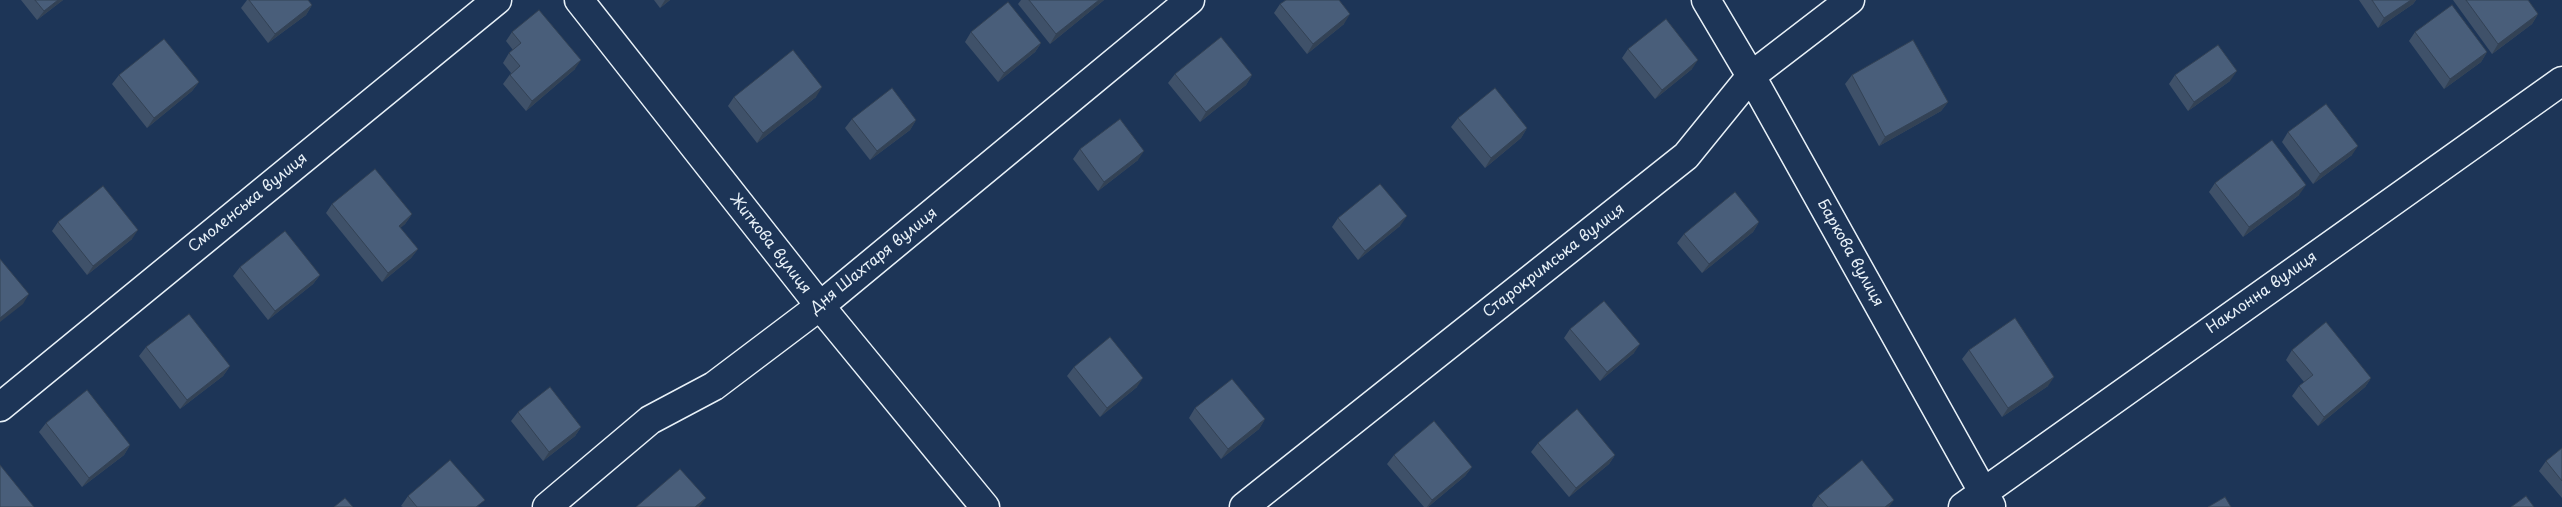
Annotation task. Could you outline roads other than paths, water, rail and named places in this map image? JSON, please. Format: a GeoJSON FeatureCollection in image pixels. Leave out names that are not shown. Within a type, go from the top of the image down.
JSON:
{"type":"FeatureCollection","features":[{"type":"Feature","properties":{"kind":"street","name":"Смоленська вулиця"},"geometry":{"type":"LineString","coordinates":[[0,407],[497,0]]}},
{"type":"Feature","properties":{"kind":"street","name":"Житкова вулиця"},"geometry":{"type":"LineString","coordinates":[[579,0],[820,306],[985,507]]}},
{"type":"Feature","properties":{"kind":"street","name":"Дня Шахтаря вулиця"},"geometry":{"type":"LineString","coordinates":[[547,507],[650,420],[714,386],[820,306],[1190,0]]}},
{"type":"Feature","properties":{"kind":"street","name":"Баркова вулиця"},"geometry":{"type":"LineString","coordinates":[[1706,0],[1751,76],[1979,502]]}},
{"type":"Feature","properties":{"kind":"street","name":"Старокримська вулиця"},"geometry":{"type":"LineString","coordinates":[[1244,507],[1686,156],[1751,76],[1850,0]]}},
{"type":"Feature","properties":{"kind":"street","name":"Наклонна вулиця"},"geometry":{"type":"LineString","coordinates":[[1979,502],[2562,81]]}}]}
